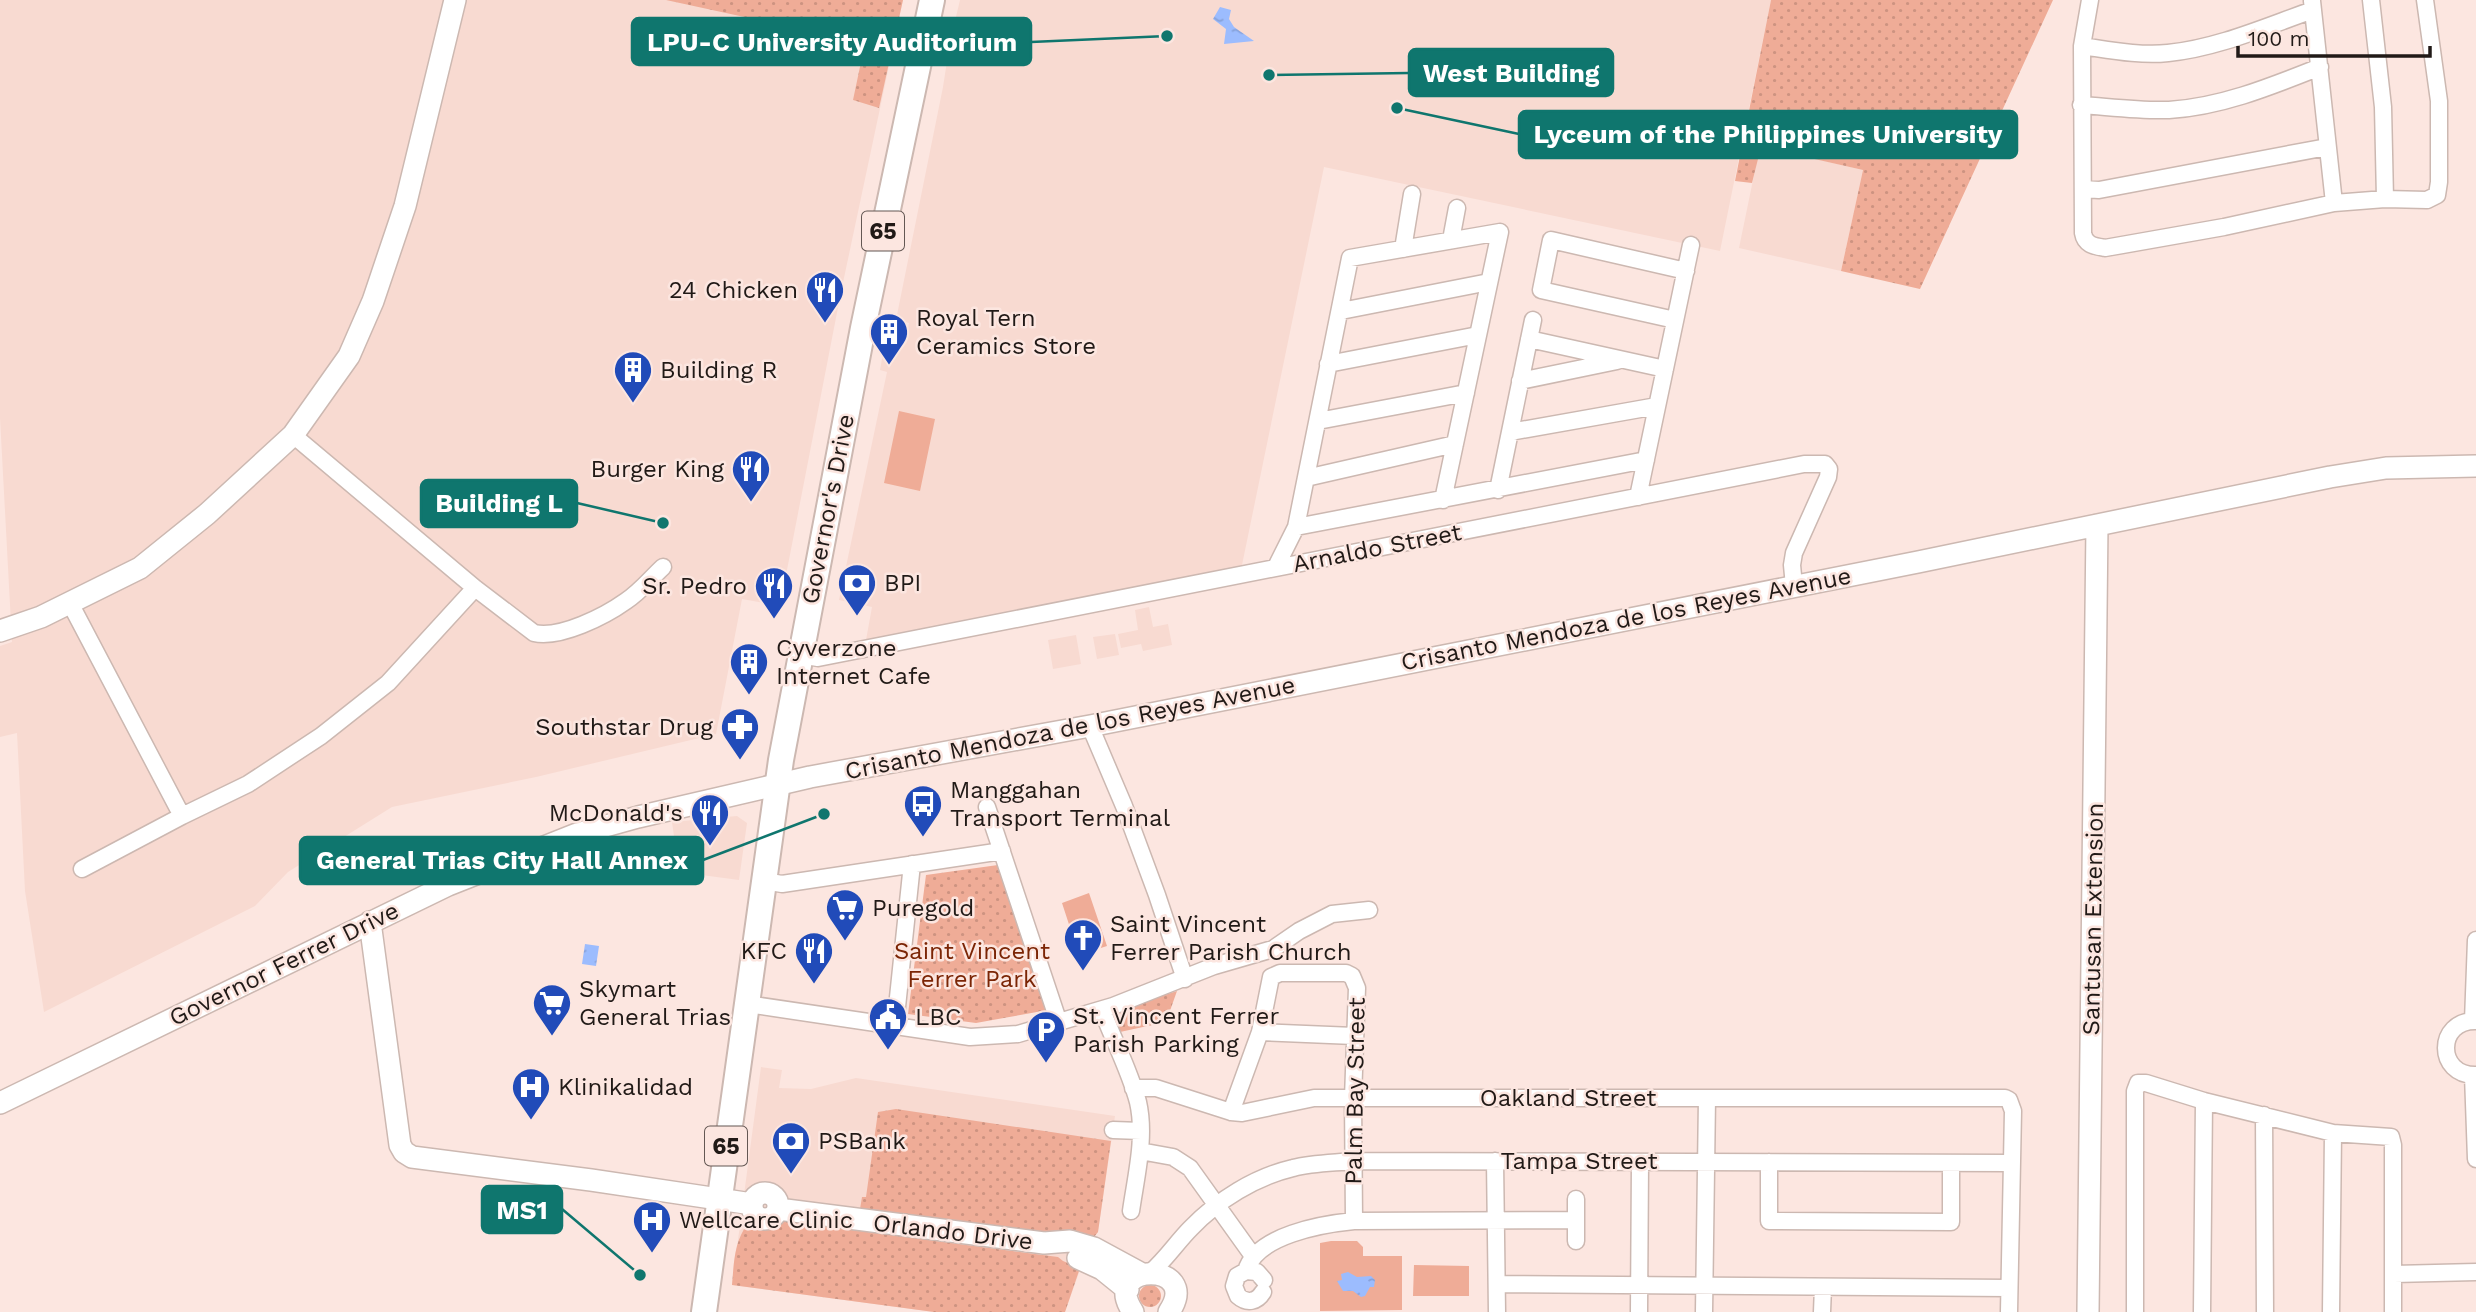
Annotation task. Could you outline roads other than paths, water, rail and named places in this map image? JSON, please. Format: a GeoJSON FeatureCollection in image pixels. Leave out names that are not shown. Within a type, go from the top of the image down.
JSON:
{"type":"FeatureCollection","features":[{"type":"Feature","properties":{"kind":"main road","name":"Governor's Drive"},"geometry":{"type":"LineString","coordinates":[[704,1312],[777,785],[868,303],[932,0]]}},
{"type":"Feature","properties":{"kind":"street"},"geometry":{"type":"LineString","coordinates":[[0,631],[70,603],[140,568],[207,514],[293,435],[349,356],[373,301],[405,206],[455,0]]}},
{"type":"Feature","properties":{"kind":"street"},"geometry":{"type":"LineString","coordinates":[[2090,0],[2082,46],[2084,240],[2105,248],[2334,204],[2385,199],[2427,200],[2437,195],[2439,101],[2425,0]]}},
{"type":"Feature","properties":{"kind":"street"},"geometry":{"type":"LineString","coordinates":[[2371,0],[2383,107],[2385,199]]}},
{"type":"Feature","properties":{"kind":"street"},"geometry":{"type":"LineString","coordinates":[[2082,46],[2143,54],[2168,53],[2214,44],[2312,5],[2334,204]]}},
{"type":"Feature","properties":{"kind":"street"},"geometry":{"type":"LineString","coordinates":[[2081,105],[2171,110],[2224,101],[2320,67]]}},
{"type":"Feature","properties":{"kind":"street"},"geometry":{"type":"LineString","coordinates":[[2083,189],[2099,190],[2327,147]]}},
{"type":"Feature","properties":{"kind":"street"},"geometry":{"type":"LineString","coordinates":[[1403,249],[1412,194]]}},
{"type":"Feature","properties":{"kind":"street"},"geometry":{"type":"LineString","coordinates":[[1451,240],[1457,208]]}},
{"type":"Feature","properties":{"kind":"street"},"geometry":{"type":"LineString","coordinates":[[1276,567],[1296,527],[1350,257],[1500,232],[1443,500]]}},
{"type":"Feature","properties":{"kind":"street"},"geometry":{"type":"LineString","coordinates":[[1675,320],[1541,290],[1551,240],[1686,271]]}},
{"type":"Feature","properties":{"kind":"street"},"geometry":{"type":"LineString","coordinates":[[1638,498],[1692,245]]}},
{"type":"Feature","properties":{"kind":"street"},"geometry":{"type":"LineString","coordinates":[[1340,310],[1489,282]]}},
{"type":"Feature","properties":{"kind":"street"},"geometry":{"type":"LineString","coordinates":[[1498,490],[1533,320]]}},
{"type":"Feature","properties":{"kind":"street"},"geometry":{"type":"LineString","coordinates":[[1328,364],[1478,335]]}},
{"type":"Feature","properties":{"kind":"street"},"geometry":{"type":"LineString","coordinates":[[1529,339],[1665,369]]}},
{"type":"Feature","properties":{"kind":"street"},"geometry":{"type":"LineString","coordinates":[[1520,381],[1623,360]]}},
{"type":"Feature","properties":{"kind":"street"},"geometry":{"type":"LineString","coordinates":[[1318,421],[1466,393]]}},
{"type":"Feature","properties":{"kind":"street"},"geometry":{"type":"LineString","coordinates":[[1510,432],[1657,406]]}},
{"type":"Feature","properties":{"kind":"street"},"geometry":{"type":"LineString","coordinates":[[293,435],[534,634],[546,636],[577,627],[622,604],[663,567]]}},
{"type":"Feature","properties":{"kind":"street"},"geometry":{"type":"LineString","coordinates":[[1306,478],[1455,444]]}},
{"type":"Feature","properties":{"kind":"street"},"geometry":{"type":"LineString","coordinates":[[1296,527],[1646,460]]}},
{"type":"Feature","properties":{"kind":"street","name":"Arnaldo Street"},"geometry":{"type":"LineString","coordinates":[[800,655],[818,658],[1804,464],[1825,464],[1829,469],[1828,477],[1794,554],[1794,586]]}},
{"type":"Feature","properties":{"kind":"street","name":"Crisanto Mendoza de los Reyes Avenue"},"geometry":{"type":"LineString","coordinates":[[777,785],[1090,726],[2374,470],[2476,466]]}},
{"type":"Feature","properties":{"kind":"street","name":"Santusan Extension"},"geometry":{"type":"LineString","coordinates":[[2088,1312],[2097,525]]}},
{"type":"Feature","properties":{"kind":"street"},"geometry":{"type":"LineString","coordinates":[[82,869],[248,784],[321,736],[388,683],[475,588]]}},
{"type":"Feature","properties":{"kind":"street"},"geometry":{"type":"LineString","coordinates":[[70,603],[182,816]]}},
{"type":"Feature","properties":{"kind":"street"},"geometry":{"type":"LineString","coordinates":[[1090,726],[1124,806],[1185,979]]}},
{"type":"Feature","properties":{"kind":"street","name":"Governor Ferrer Drive"},"geometry":{"type":"LineString","coordinates":[[0,1103],[448,885],[577,834],[660,811],[777,785]]}},
{"type":"Feature","properties":{"kind":"street"},"geometry":{"type":"LineString","coordinates":[[987,807],[1059,1023]]}},
{"type":"Feature","properties":{"kind":"street"},"geometry":{"type":"LineString","coordinates":[[764,881],[782,884],[1002,851]]}},
{"type":"Feature","properties":{"kind":"street"},"geometry":{"type":"LineString","coordinates":[[895,1026],[912,864]]}},
{"type":"Feature","properties":{"kind":"street"},"geometry":{"type":"LineString","coordinates":[[747,1004],[970,1037],[1018,1034],[1059,1023],[1185,979],[1214,966],[1273,949],[1332,914],[1369,910]]}},
{"type":"Feature","properties":{"kind":"street"},"geometry":{"type":"LineString","coordinates":[[370,922],[400,1145],[404,1152],[412,1157],[719,1199]]}},
{"type":"Feature","properties":{"kind":"street"},"geometry":{"type":"LineString","coordinates":[[2476,940],[2474,1021],[2464,1022],[2451,1032],[2445,1048],[2451,1064],[2457,1070],[2474,1075],[2476,1159]]}},
{"type":"Feature","properties":{"kind":"street","name":"Palm Bay Street"},"geometry":{"type":"LineString","coordinates":[[1231,1112],[1264,1016],[1269,982],[1275,974],[1346,973],[1356,981],[1354,1221]]}},
{"type":"Feature","properties":{"kind":"street"},"geometry":{"type":"LineString","coordinates":[[1104,1015],[1138,1101],[1140,1151],[1131,1211]]}},
{"type":"Feature","properties":{"kind":"street"},"geometry":{"type":"LineString","coordinates":[[1259,1032],[1354,1036]]}},
{"type":"Feature","properties":{"kind":"street"},"geometry":{"type":"LineString","coordinates":[[2135,1312],[2135,1091],[2138,1083],[2333,1133],[2391,1137],[2393,1312]]}},
{"type":"Feature","properties":{"kind":"street","name":"Oakland Street"},"geometry":{"type":"LineString","coordinates":[[1133,1088],[1156,1088],[1231,1112],[1242,1113],[1314,1098],[2000,1098],[2009,1100],[2012,1111],[2010,1163]]}},
{"type":"Feature","properties":{"kind":"street"},"geometry":{"type":"LineString","coordinates":[[1704,1312],[1707,1098]]}},
{"type":"Feature","properties":{"kind":"street"},"geometry":{"type":"LineString","coordinates":[[2202,1312],[2204,1101]]}},
{"type":"Feature","properties":{"kind":"street"},"geometry":{"type":"LineString","coordinates":[[2264,1115],[2265,1312]]}},
{"type":"Feature","properties":{"kind":"street"},"geometry":{"type":"LineString","coordinates":[[1113,1130],[1140,1131]]}},
{"type":"Feature","properties":{"kind":"street"},"geometry":{"type":"LineString","coordinates":[[2331,1312],[2333,1133]]}},
{"type":"Feature","properties":{"kind":"street"},"geometry":{"type":"LineString","coordinates":[[1140,1151],[1182,1161],[1217,1204],[1250,1263],[1256,1272],[1260,1296],[1244,1301],[1234,1290],[1235,1279],[1250,1263],[1272,1244],[1310,1227],[1354,1221],[1576,1220]]}},
{"type":"Feature","properties":{"kind":"street","name":"Tampa Street"},"geometry":{"type":"LineString","coordinates":[[1153,1275],[1190,1229],[1217,1204],[1264,1178],[1294,1168],[1353,1161],[2010,1163]]}},
{"type":"Feature","properties":{"kind":"street"},"geometry":{"type":"LineString","coordinates":[[1495,1161],[1497,1312]]}},
{"type":"Feature","properties":{"kind":"street"},"geometry":{"type":"LineString","coordinates":[[1639,1312],[1640,1162]]}},
{"type":"Feature","properties":{"kind":"street"},"geometry":{"type":"LineString","coordinates":[[1769,1162],[1769,1221],[1951,1222],[1951,1163]]}},
{"type":"Feature","properties":{"kind":"street"},"geometry":{"type":"LineString","coordinates":[[2009,1312],[2010,1163]]}},
{"type":"Feature","properties":{"kind":"street","name":"Orlando Drive"},"geometry":{"type":"LineString","coordinates":[[719,1199],[752,1204],[754,1214],[763,1219],[771,1217],[778,1209],[1044,1244],[1070,1241],[1094,1248],[1153,1275]]}},
{"type":"Feature","properties":{"kind":"street"},"geometry":{"type":"LineString","coordinates":[[1576,1199],[1576,1241]]}},
{"type":"Feature","properties":{"kind":"street","name":"Orlando Drive"},"geometry":{"type":"LineString","coordinates":[[1044,1244],[1089,1261],[1128,1290]]}},
{"type":"Feature","properties":{"kind":"street"},"geometry":{"type":"LineString","coordinates":[[2394,1274],[2476,1272]]}},
{"type":"Feature","properties":{"kind":"street"},"geometry":{"type":"LineString","coordinates":[[1133,1312],[1127,1298],[1128,1290],[1136,1278],[1153,1275],[1174,1289],[1171,1311]]}},
{"type":"Feature","properties":{"kind":"street"},"geometry":{"type":"LineString","coordinates":[[1497,1284],[2009,1288]]}},
{"type":"Feature","properties":{"kind":"street"},"geometry":{"type":"LineString","coordinates":[[1822,1312],[1823,1287]]}},
{"type":"Feature","properties":{"kind":"water"},"geometry":{"type":"Polygon","coordinates":[[[1220,7],[1231,10],[1229,19],[1234,27],[1254,41],[1224,44],[1226,29],[1213,19],[1220,7]]]}},
{"type":"Feature","properties":{"kind":"water"},"geometry":{"type":"Polygon","coordinates":[[[585,944],[599,946],[596,966],[582,964],[585,944]]]}},
{"type":"Feature","properties":{"kind":"water"},"geometry":{"type":"Polygon","coordinates":[[[1348,1272],[1357,1277],[1371,1276],[1375,1280],[1374,1287],[1370,1287],[1365,1296],[1361,1297],[1353,1291],[1343,1291],[1337,1281],[1342,1280],[1341,1274],[1348,1272]]]}},
{"type":"Feature","properties":{"kind":"place","name":"LPU-C University Auditorium"},"geometry":{"type":"Point","coordinates":[1167,36]}},
{"type":"Feature","properties":{"kind":"place","name":"West Building"},"geometry":{"type":"Point","coordinates":[1269,75]}},
{"type":"Feature","properties":{"kind":"place","name":"Lyceum of the Philippines University"},"geometry":{"type":"Point","coordinates":[1397,108]}},
{"type":"Feature","properties":{"kind":"place","name":"24 Chicken"},"geometry":{"type":"Point","coordinates":[825,324]}},
{"type":"Feature","properties":{"kind":"place","name":"Royal Tern Ceramics Store"},"geometry":{"type":"Point","coordinates":[889,366]}},
{"type":"Feature","properties":{"kind":"place","name":"Building R"},"geometry":{"type":"Point","coordinates":[633,404]}},
{"type":"Feature","properties":{"kind":"place","name":"Burger King"},"geometry":{"type":"Point","coordinates":[751,503]}},
{"type":"Feature","properties":{"kind":"place","name":"Building L"},"geometry":{"type":"Point","coordinates":[663,523]}},
{"type":"Feature","properties":{"kind":"place","name":"BPI"},"geometry":{"type":"Point","coordinates":[857,617]}},
{"type":"Feature","properties":{"kind":"place","name":"Sr. Pedro"},"geometry":{"type":"Point","coordinates":[774,620]}},
{"type":"Feature","properties":{"kind":"place","name":"Cyverzone Internet Cafe"},"geometry":{"type":"Point","coordinates":[749,696]}},
{"type":"Feature","properties":{"kind":"place","name":"Southstar Drug"},"geometry":{"type":"Point","coordinates":[740,761]}},
{"type":"Feature","properties":{"kind":"place","name":"General Trias City Hall Annex"},"geometry":{"type":"Point","coordinates":[824,814]}},
{"type":"Feature","properties":{"kind":"place","name":"Manggahan Transport Terminal"},"geometry":{"type":"Point","coordinates":[923,838]}},
{"type":"Feature","properties":{"kind":"place","name":"McDonald's"},"geometry":{"type":"Point","coordinates":[710,847]}},
{"type":"Feature","properties":{"kind":"place","name":"Puregold"},"geometry":{"type":"Point","coordinates":[845,942]}},
{"type":"Feature","properties":{"kind":"place","name":"Saint Vincent Ferrer Parish Church"},"geometry":{"type":"Point","coordinates":[1083,972]}},
{"type":"Feature","properties":{"kind":"place","name":"KFC"},"geometry":{"type":"Point","coordinates":[814,985]}},
{"type":"Feature","properties":{"kind":"place","name":"Skymart General Trias"},"geometry":{"type":"Point","coordinates":[552,1037]}},
{"type":"Feature","properties":{"kind":"place","name":"LBC"},"geometry":{"type":"Point","coordinates":[888,1051]}},
{"type":"Feature","properties":{"kind":"place","name":"St. Vincent Ferrer Parish Parking"},"geometry":{"type":"Point","coordinates":[1046,1064]}},
{"type":"Feature","properties":{"kind":"place","name":"Klinikalidad"},"geometry":{"type":"Point","coordinates":[531,1121]}},
{"type":"Feature","properties":{"kind":"place","name":"PSBank"},"geometry":{"type":"Point","coordinates":[791,1175]}},
{"type":"Feature","properties":{"kind":"place","name":"Wellcare Clinic"},"geometry":{"type":"Point","coordinates":[652,1254]}},
{"type":"Feature","properties":{"kind":"place","name":"MS1"},"geometry":{"type":"Point","coordinates":[640,1275]}},
{"type":"Feature","properties":{"kind":"park label","name":"Saint Vincent Ferrer Park"},"geometry":{"type":"Point","coordinates":[972,965]}}]}
